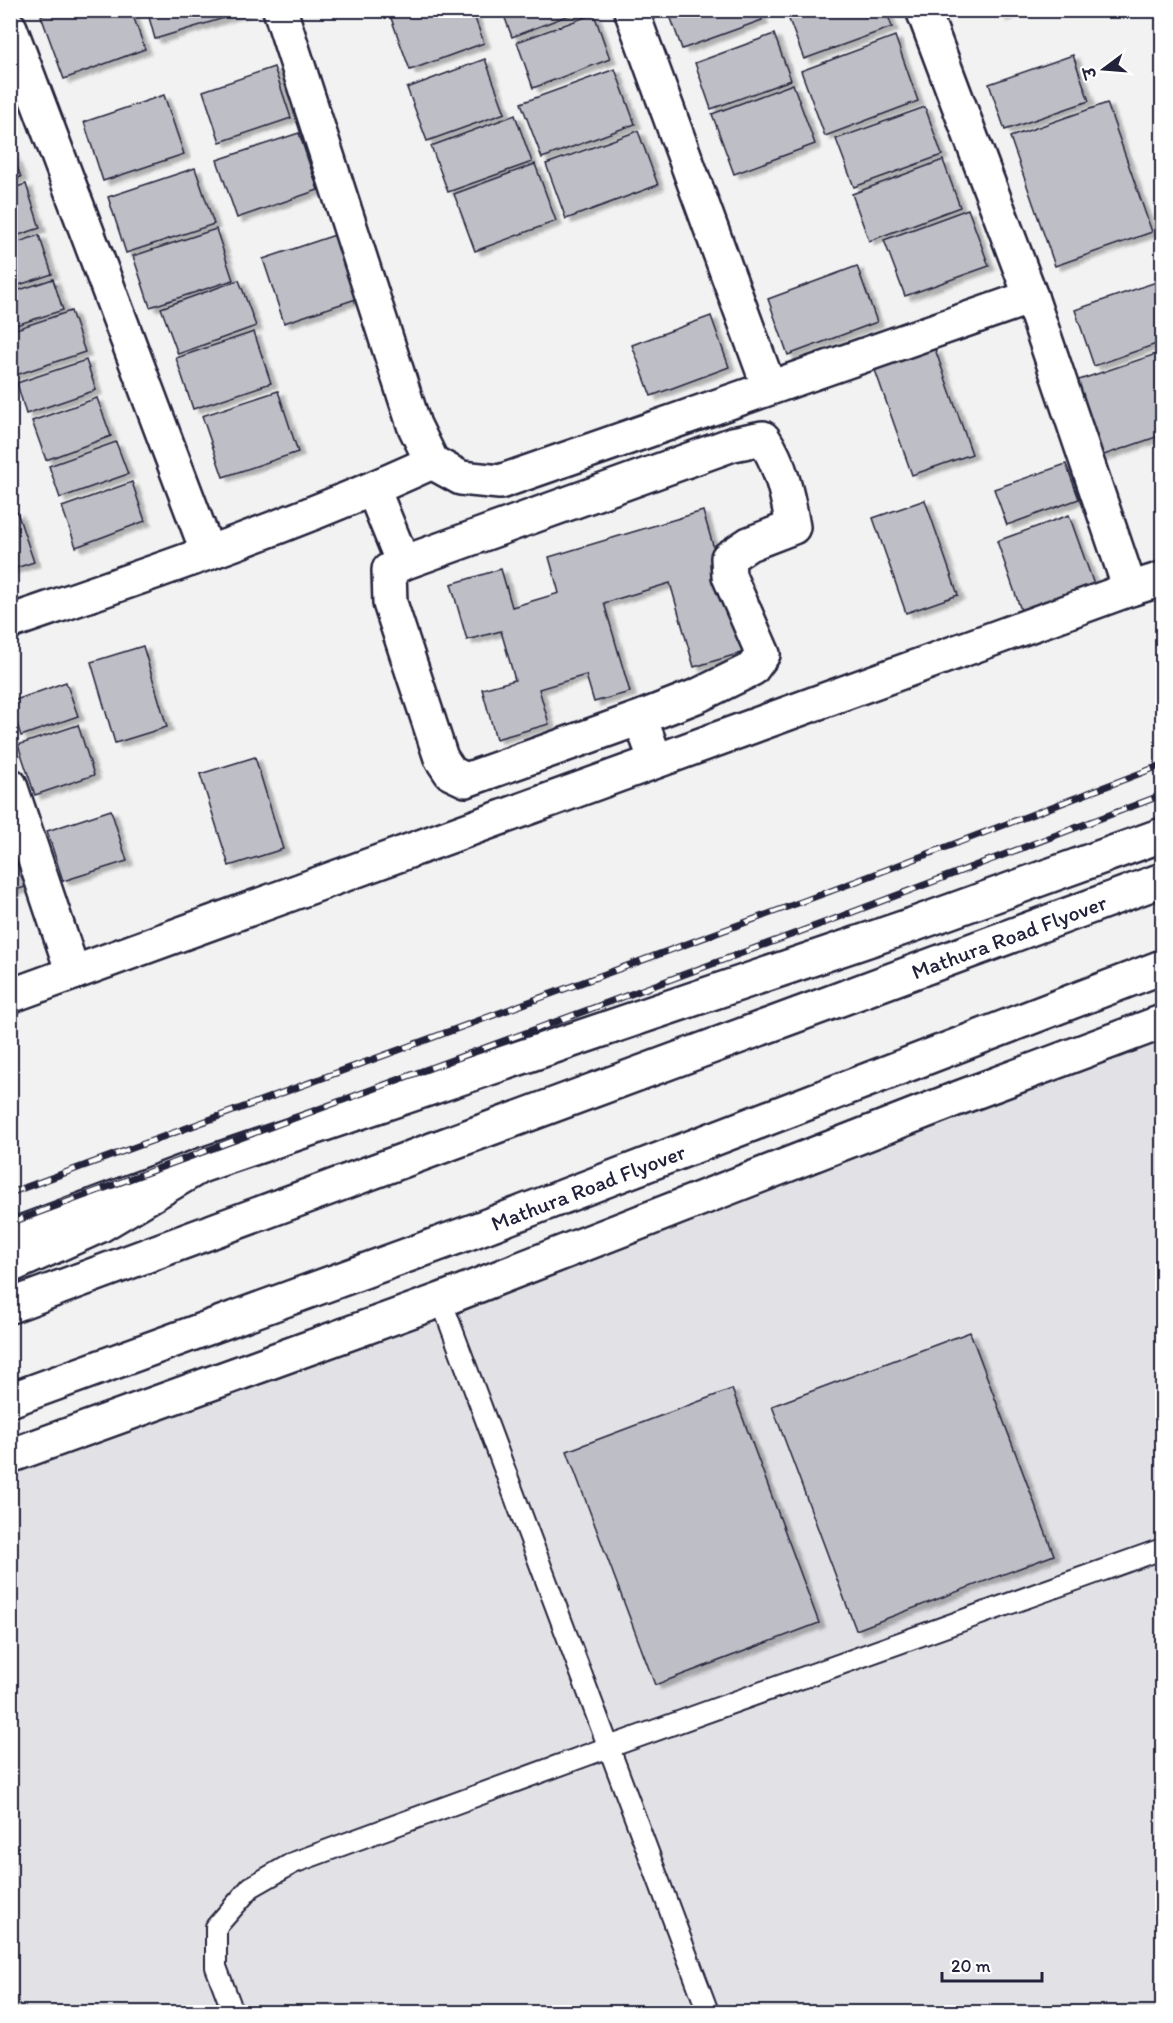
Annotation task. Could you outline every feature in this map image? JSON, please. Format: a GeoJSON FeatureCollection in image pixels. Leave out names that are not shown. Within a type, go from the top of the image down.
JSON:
{"type":"FeatureCollection","features":[{"type":"Feature","properties":{"kind":"main road"},"geometry":{"type":"LineString","coordinates":[[280,10],[414,425],[432,462],[461,478],[500,482],[1031,297]]}},
{"type":"Feature","properties":{"kind":"main road"},"geometry":{"type":"LineString","coordinates":[[631,10],[769,387]]}},
{"type":"Feature","properties":{"kind":"main road"},"geometry":{"type":"LineString","coordinates":[[923,10],[1031,297],[1130,589]]}},
{"type":"Feature","properties":{"kind":"main road"},"geometry":{"type":"LineString","coordinates":[[10,28],[208,553]]}},
{"type":"Feature","properties":{"kind":"main road"},"geometry":{"type":"LineString","coordinates":[[764,438],[773,453],[789,504],[793,527],[749,544],[728,558],[729,576],[763,654],[752,669],[699,695],[640,718],[466,780],[451,773],[441,758],[390,603],[389,570],[733,444],[764,438]]}},
{"type":"Feature","properties":{"kind":"main road"},"geometry":{"type":"LineString","coordinates":[[10,622],[208,553],[373,489],[432,462]]}},
{"type":"Feature","properties":{"kind":"main road"},"geometry":{"type":"LineString","coordinates":[[373,489],[403,563]]}},
{"type":"Feature","properties":{"kind":"main road"},"geometry":{"type":"LineString","coordinates":[[10,996],[1162,579]]}},
{"type":"Feature","properties":{"kind":"main road"},"geometry":{"type":"LineString","coordinates":[[640,718],[656,761]]}},
{"type":"Feature","properties":{"kind":"main road"},"geometry":{"type":"LineString","coordinates":[[10,785],[73,973]]}},
{"type":"Feature","properties":{"kind":"main road"},"geometry":{"type":"LineString","coordinates":[[10,1237],[200,1166],[904,928],[1162,835]]}},
{"type":"Feature","properties":{"kind":"main road","name":"Mathura Road Flyover"},"geometry":{"type":"LineString","coordinates":[[10,1306],[1162,880]]}},
{"type":"Feature","properties":{"kind":"main road","name":"Mathura Road Flyover"},"geometry":{"type":"LineString","coordinates":[[10,1400],[471,1232],[1162,967]]}},
{"type":"Feature","properties":{"kind":"main road"},"geometry":{"type":"LineString","coordinates":[[10,1456],[441,1300],[956,1099],[1162,1022]]}},
{"type":"Feature","properties":{"kind":"main road"},"geometry":{"type":"LineString","coordinates":[[10,1266],[99,1226],[200,1166]]}},
{"type":"Feature","properties":{"kind":"lane"},"geometry":{"type":"LineString","coordinates":[[441,1300],[708,2013]]}},
{"type":"Feature","properties":{"kind":"lane"},"geometry":{"type":"LineString","coordinates":[[233,2013],[216,1967],[216,1927],[251,1887],[293,1863],[1162,1549]]}},
{"type":"Feature","properties":{"kind":"shaded area"},"geometry":{"type":"Polygon","coordinates":[[[1162,1040],[1162,2012],[11,2012],[11,1463],[1162,1040]]]}},
{"type":"Feature","properties":{"kind":"building"},"geometry":{"type":"Polygon","coordinates":[[[55,10],[131,10],[145,49],[64,79],[41,16],[55,10]]]}},
{"type":"Feature","properties":{"kind":"building"},"geometry":{"type":"Polygon","coordinates":[[[147,10],[250,10],[155,39],[147,10]]]}},
{"type":"Feature","properties":{"kind":"building"},"geometry":{"type":"Polygon","coordinates":[[[388,10],[472,10],[484,43],[410,70],[388,10]]]}},
{"type":"Feature","properties":{"kind":"building"},"geometry":{"type":"Polygon","coordinates":[[[502,10],[582,10],[512,37],[502,10]]]}},
{"type":"Feature","properties":{"kind":"building"},"geometry":{"type":"Polygon","coordinates":[[[668,10],[759,10],[762,20],[682,49],[668,10]]]}},
{"type":"Feature","properties":{"kind":"building"},"geometry":{"type":"Polygon","coordinates":[[[797,10],[886,10],[892,27],[804,59],[787,14],[797,10]]]}},
{"type":"Feature","properties":{"kind":"building"},"geometry":{"type":"Polygon","coordinates":[[[998,10],[1019,10],[1001,17],[998,10]]]}},
{"type":"Feature","properties":{"kind":"building"},"geometry":{"type":"Polygon","coordinates":[[[594,14],[610,59],[533,88],[517,42],[594,14]]]}},
{"type":"Feature","properties":{"kind":"building"},"geometry":{"type":"Polygon","coordinates":[[[774,34],[791,80],[711,109],[695,63],[774,34]]]}},
{"type":"Feature","properties":{"kind":"building"},"geometry":{"type":"Polygon","coordinates":[[[895,36],[918,101],[825,136],[801,71],[895,36]]]}},
{"type":"Feature","properties":{"kind":"building"},"geometry":{"type":"Polygon","coordinates":[[[1073,55],[1089,101],[1005,130],[989,84],[1073,55]]]}},
{"type":"Feature","properties":{"kind":"building"},"geometry":{"type":"Polygon","coordinates":[[[485,59],[505,113],[427,141],[407,88],[485,59]]]}},
{"type":"Feature","properties":{"kind":"building"},"geometry":{"type":"Polygon","coordinates":[[[274,67],[291,118],[220,142],[203,91],[274,67]]]}},
{"type":"Feature","properties":{"kind":"building"},"geometry":{"type":"Polygon","coordinates":[[[615,69],[635,124],[542,158],[521,103],[615,69]]]}},
{"type":"Feature","properties":{"kind":"building"},"geometry":{"type":"Polygon","coordinates":[[[793,84],[815,144],[734,174],[712,114],[793,84]]]}},
{"type":"Feature","properties":{"kind":"building"},"geometry":{"type":"Polygon","coordinates":[[[164,95],[184,154],[103,181],[84,122],[164,95]]]}},
{"type":"Feature","properties":{"kind":"building"},"geometry":{"type":"Polygon","coordinates":[[[1107,103],[1152,232],[1055,266],[1010,137],[1107,103]]]}},
{"type":"Feature","properties":{"kind":"building"},"geometry":{"type":"Polygon","coordinates":[[[925,107],[942,155],[854,187],[836,139],[925,107]]]}},
{"type":"Feature","properties":{"kind":"building"},"geometry":{"type":"Polygon","coordinates":[[[515,115],[532,162],[448,192],[431,146],[515,115]]]}},
{"type":"Feature","properties":{"kind":"building"},"geometry":{"type":"Polygon","coordinates":[[[638,131],[658,185],[566,219],[546,164],[638,131]]]}},
{"type":"Feature","properties":{"kind":"building"},"geometry":{"type":"Polygon","coordinates":[[[299,133],[318,190],[237,218],[217,160],[299,133]]]}},
{"type":"Feature","properties":{"kind":"building"},"geometry":{"type":"Polygon","coordinates":[[[10,148],[21,177],[10,181],[10,148]]]}},
{"type":"Feature","properties":{"kind":"building"},"geometry":{"type":"Polygon","coordinates":[[[943,160],[960,207],[869,241],[852,194],[943,160]]]}},
{"type":"Feature","properties":{"kind":"building"},"geometry":{"type":"Polygon","coordinates":[[[535,164],[556,221],[475,251],[454,194],[535,164]]]}},
{"type":"Feature","properties":{"kind":"building"},"geometry":{"type":"Polygon","coordinates":[[[195,168],[214,224],[126,253],[108,197],[195,168]]]}},
{"type":"Feature","properties":{"kind":"building"},"geometry":{"type":"Polygon","coordinates":[[[26,184],[40,228],[10,238],[10,189],[26,184]]]}},
{"type":"Feature","properties":{"kind":"building"},"geometry":{"type":"Polygon","coordinates":[[[968,209],[989,266],[905,296],[884,240],[968,209]]]}},
{"type":"Feature","properties":{"kind":"building"},"geometry":{"type":"Polygon","coordinates":[[[216,229],[233,280],[150,307],[133,256],[216,229]]]}},
{"type":"Feature","properties":{"kind":"building"},"geometry":{"type":"Polygon","coordinates":[[[338,234],[359,298],[284,323],[263,259],[338,234]]]}},
{"type":"Feature","properties":{"kind":"building"},"geometry":{"type":"Polygon","coordinates":[[[39,235],[52,274],[10,288],[10,245],[39,235]]]}},
{"type":"Feature","properties":{"kind":"building"},"geometry":{"type":"Polygon","coordinates":[[[857,266],[877,322],[788,355],[768,299],[857,266]]]}},
{"type":"Feature","properties":{"kind":"building"},"geometry":{"type":"Polygon","coordinates":[[[53,279],[63,310],[10,327],[10,293],[53,279]]]}},
{"type":"Feature","properties":{"kind":"building"},"geometry":{"type":"Polygon","coordinates":[[[239,280],[256,326],[178,354],[161,308],[239,280]]]}},
{"type":"Feature","properties":{"kind":"building"},"geometry":{"type":"Polygon","coordinates":[[[1162,280],[1162,342],[1094,366],[1075,310],[1162,280]]]}},
{"type":"Feature","properties":{"kind":"building"},"geometry":{"type":"Polygon","coordinates":[[[71,311],[85,352],[13,376],[10,367],[10,331],[71,311]]]}},
{"type":"Feature","properties":{"kind":"building"},"geometry":{"type":"Polygon","coordinates":[[[711,316],[729,367],[651,396],[632,345],[711,316]]]}},
{"type":"Feature","properties":{"kind":"building"},"geometry":{"type":"Polygon","coordinates":[[[254,332],[271,383],[193,409],[176,358],[254,332]]]}},
{"type":"Feature","properties":{"kind":"building"},"geometry":{"type":"Polygon","coordinates":[[[935,349],[972,454],[912,475],[875,370],[935,349]]]}},
{"type":"Feature","properties":{"kind":"building"},"geometry":{"type":"Polygon","coordinates":[[[1162,352],[1162,435],[1101,456],[1076,381],[1162,352]]]}},
{"type":"Feature","properties":{"kind":"building"},"geometry":{"type":"Polygon","coordinates":[[[86,360],[96,390],[26,414],[17,383],[86,360]]]}},
{"type":"Feature","properties":{"kind":"building"},"geometry":{"type":"Polygon","coordinates":[[[278,391],[298,452],[223,477],[202,416],[278,391]]]}},
{"type":"Feature","properties":{"kind":"building"},"geometry":{"type":"Polygon","coordinates":[[[97,398],[111,436],[46,460],[32,421],[97,398]]]}},
{"type":"Feature","properties":{"kind":"building"},"geometry":{"type":"Polygon","coordinates":[[[116,442],[128,474],[60,498],[49,466],[116,442]]]}},
{"type":"Feature","properties":{"kind":"building"},"geometry":{"type":"Polygon","coordinates":[[[1066,464],[1079,499],[1007,525],[994,489],[1066,464]]]}},
{"type":"Feature","properties":{"kind":"building"},"geometry":{"type":"Polygon","coordinates":[[[132,482],[145,521],[76,547],[62,507],[132,482]]]}},
{"type":"Feature","properties":{"kind":"building"},"geometry":{"type":"Polygon","coordinates":[[[925,500],[958,595],[906,613],[873,518],[925,500]]]}},
{"type":"Feature","properties":{"kind":"building"},"geometry":{"type":"Polygon","coordinates":[[[703,511],[744,652],[694,667],[670,583],[604,603],[630,692],[594,702],[586,675],[539,689],[549,724],[496,739],[482,689],[515,680],[501,631],[467,640],[451,584],[501,569],[512,607],[559,593],[549,557],[703,511]]]}},
{"type":"Feature","properties":{"kind":"building"},"geometry":{"type":"Polygon","coordinates":[[[17,512],[34,562],[10,570],[10,515],[17,512]]]}},
{"type":"Feature","properties":{"kind":"building"},"geometry":{"type":"Polygon","coordinates":[[[1069,515],[1097,593],[1024,619],[997,541],[1069,515]]]}},
{"type":"Feature","properties":{"kind":"building"},"geometry":{"type":"Polygon","coordinates":[[[143,646],[167,727],[115,743],[91,662],[143,646]]]}},
{"type":"Feature","properties":{"kind":"building"},"geometry":{"type":"Polygon","coordinates":[[[66,682],[78,716],[21,736],[10,702],[66,682]]]}},
{"type":"Feature","properties":{"kind":"building"},"geometry":{"type":"Polygon","coordinates":[[[78,725],[94,775],[35,795],[18,745],[78,725]]]}},
{"type":"Feature","properties":{"kind":"building"},"geometry":{"type":"Polygon","coordinates":[[[255,757],[283,849],[229,866],[200,774],[255,757]]]}},
{"type":"Feature","properties":{"kind":"building"},"geometry":{"type":"Polygon","coordinates":[[[111,810],[127,861],[63,881],[47,831],[111,810]]]}},
{"type":"Feature","properties":{"kind":"building"},"geometry":{"type":"Polygon","coordinates":[[[21,845],[34,884],[10,892],[10,848],[21,845]]]}},
{"type":"Feature","properties":{"kind":"building"},"geometry":{"type":"Polygon","coordinates":[[[970,1332],[1054,1555],[856,1630],[772,1406],[970,1332]]]}},
{"type":"Feature","properties":{"kind":"building"},"geometry":{"type":"Polygon","coordinates":[[[732,1389],[819,1623],[655,1685],[567,1451],[732,1389]]]}},
{"type":"Feature","properties":{"kind":"railway"},"geometry":{"type":"LineString","coordinates":[[10,1193],[828,892],[1162,765]]}},
{"type":"Feature","properties":{"kind":"railway"},"geometry":{"type":"LineString","coordinates":[[10,1223],[837,918],[1162,795]]}}]}
